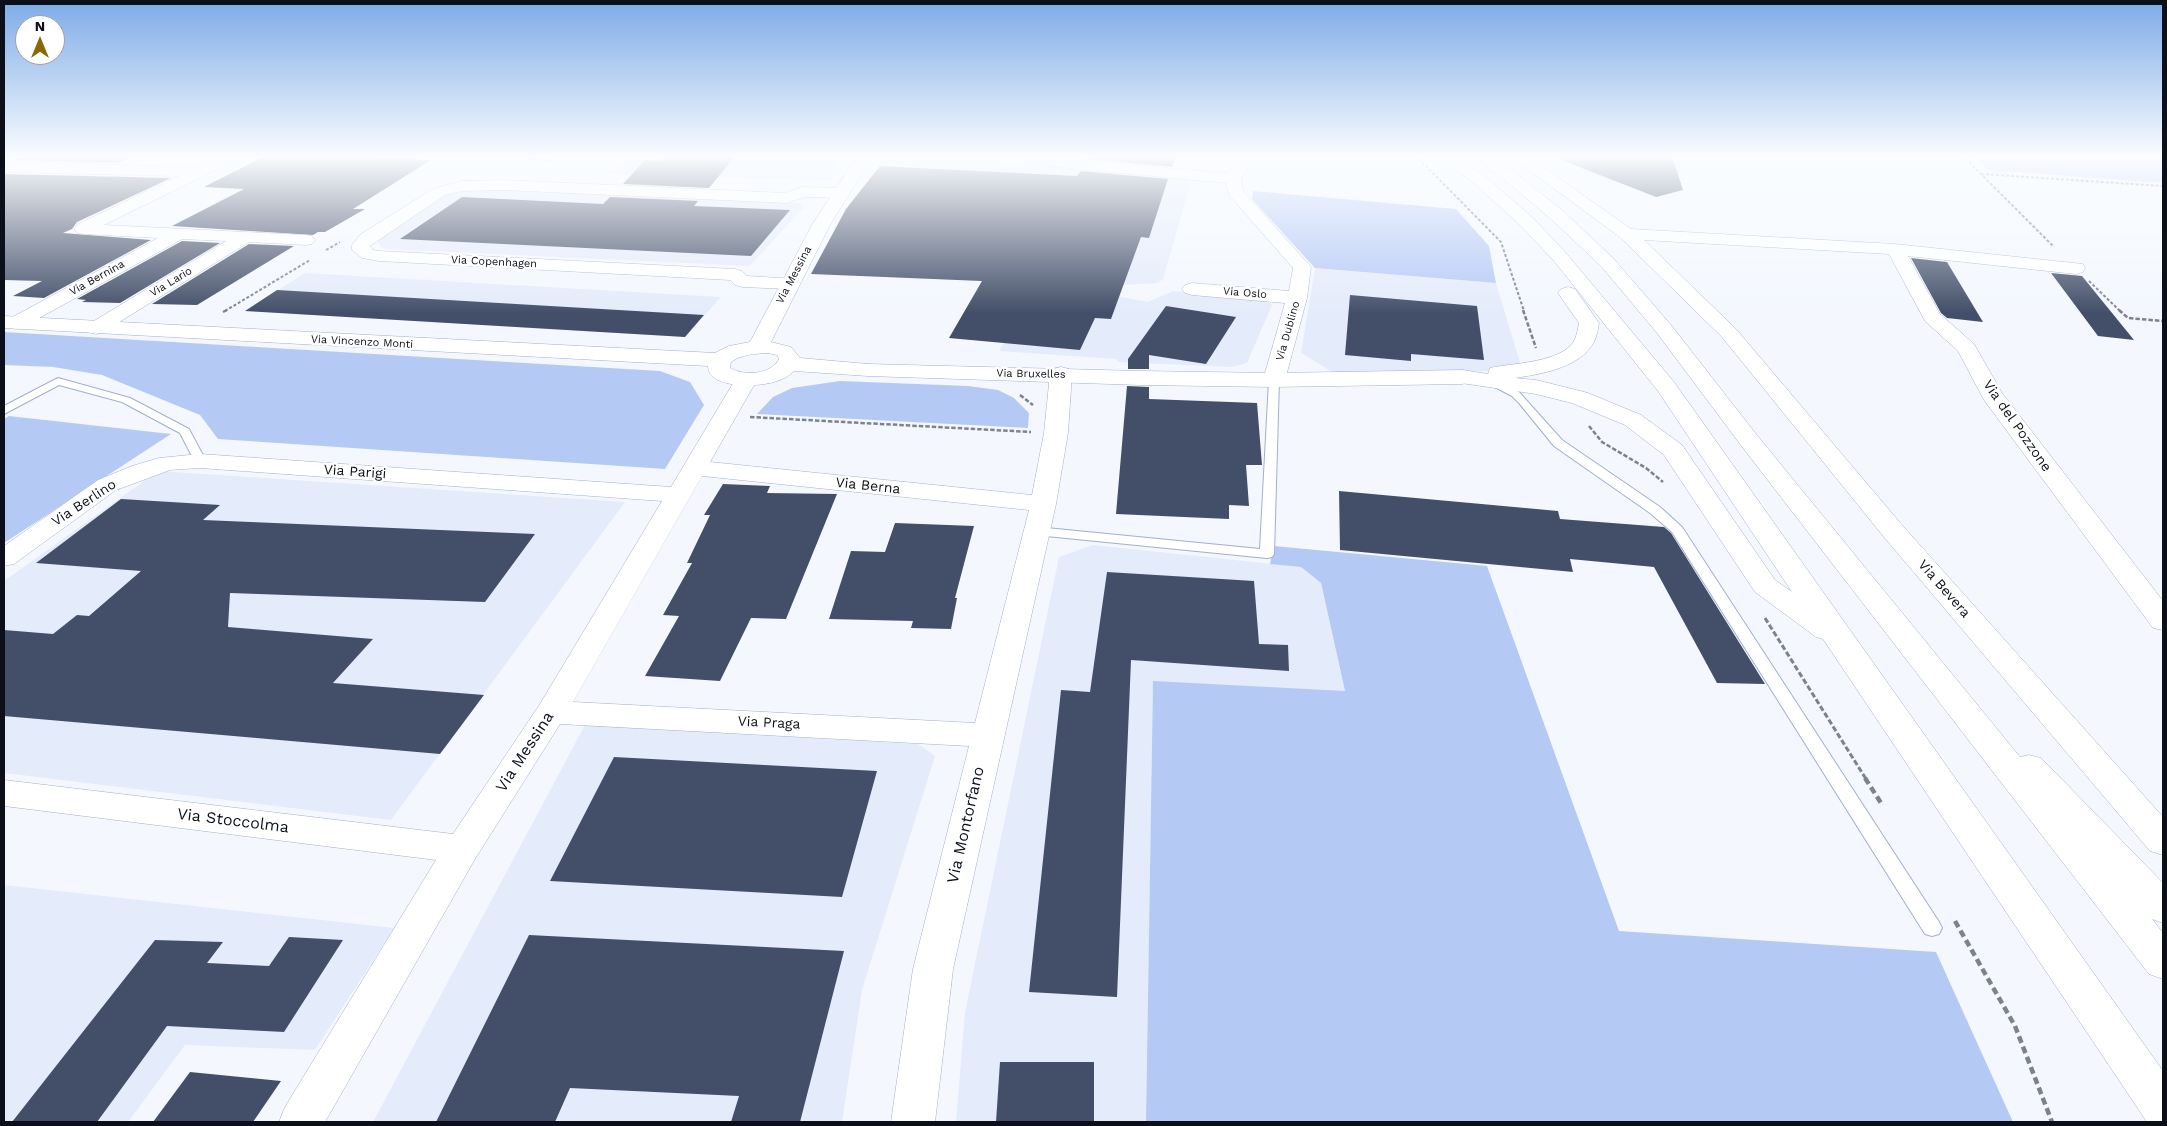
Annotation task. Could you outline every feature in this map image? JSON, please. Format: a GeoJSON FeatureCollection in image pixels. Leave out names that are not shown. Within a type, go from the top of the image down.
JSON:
{"type":"FeatureCollection","features":[{"type":"Feature","properties":{"kind":"main road"},"geometry":{"type":"LineString","coordinates":[[127,208],[83,229],[306,240]]}},
{"type":"Feature","properties":{"kind":"main road","name":"Via Copenhagen"},"geometry":{"type":"LineString","coordinates":[[415,208],[376,233],[362,244],[361,250],[368,254],[379,256],[734,275],[742,281],[790,283]]}},
{"type":"Feature","properties":{"kind":"main road","name":"Via Messina"},"geometry":{"type":"LineString","coordinates":[[758,347],[790,283],[832,208]]}},
{"type":"Feature","properties":{"kind":"main road"},"geometry":{"type":"LineString","coordinates":[[1249,208],[1302,267],[1299,290]]}},
{"type":"Feature","properties":{"kind":"main road"},"geometry":{"type":"LineString","coordinates":[[1511,208],[1526,221],[1560,258],[1666,388],[2163,1108]]}},
{"type":"Feature","properties":{"kind":"main road"},"geometry":{"type":"LineString","coordinates":[[1548,208],[1606,262],[1664,329],[2163,962]]}},
{"type":"Feature","properties":{"kind":"main road"},"geometry":{"type":"LineString","coordinates":[[1590,208],[1627,234],[1895,249],[2076,268]]}},
{"type":"Feature","properties":{"kind":"main road","name":"Via Bernina"},"geometry":{"type":"LineString","coordinates":[[10,322],[178,234]]}},
{"type":"Feature","properties":{"kind":"main road","name":"Via Bevera"},"geometry":{"type":"LineString","coordinates":[[1627,234],[1729,333],[1893,531],[2163,841]]}},
{"type":"Feature","properties":{"kind":"main road","name":"Via Lario"},"geometry":{"type":"LineString","coordinates":[[96,328],[246,237]]}},
{"type":"Feature","properties":{"kind":"main road","name":"Via del Pozzone"},"geometry":{"type":"LineString","coordinates":[[1895,249],[1932,317],[1967,348],[1992,395],[2155,611]]}},
{"type":"Feature","properties":{"kind":"main road"},"geometry":{"type":"LineString","coordinates":[[1462,377],[1519,371],[1563,360],[1584,342],[1589,323],[1551,268],[1560,258]]}},
{"type":"Feature","properties":{"kind":"main road","name":"Via Oslo"},"geometry":{"type":"LineString","coordinates":[[1192,289],[1299,290]]}},
{"type":"Feature","properties":{"kind":"main road","name":"Via Dublino"},"geometry":{"type":"LineString","coordinates":[[1274,380],[1299,290]]}},
{"type":"Feature","properties":{"kind":"main road","name":"Via Vincenzo Monti"},"geometry":{"type":"LineString","coordinates":[[10,322],[720,360]]}},
{"type":"Feature","properties":{"kind":"main road"},"geometry":{"type":"LineString","coordinates":[[758,347],[768,347],[784,351],[790,359],[789,364],[784,369],[768,377],[746,380],[725,376],[719,371],[720,360],[736,351],[758,347]]}},
{"type":"Feature","properties":{"kind":"main road","name":"Via Bruxelles"},"geometry":{"type":"LineString","coordinates":[[789,364],[868,370],[1274,380],[1462,377]]}},
{"type":"Feature","properties":{"kind":"main road","name":"Via Montorfano"},"geometry":{"type":"LineString","coordinates":[[913,1122],[933,969],[1039,518],[1056,433],[1061,374]]}},
{"type":"Feature","properties":{"kind":"main road"},"geometry":{"type":"LineString","coordinates":[[1462,377],[1536,387],[1580,398],[1633,420],[1673,450],[1766,586],[1845,645]]}},
{"type":"Feature","properties":{"kind":"main road","name":"Via Messina"},"geometry":{"type":"LineString","coordinates":[[301,1122],[462,849],[551,712],[746,380]]}},
{"type":"Feature","properties":{"kind":"main road","name":"Via Parigi"},"geometry":{"type":"LineString","coordinates":[[200,461],[686,482]]}},
{"type":"Feature","properties":{"kind":"main road","name":"Via Berlino"},"geometry":{"type":"LineString","coordinates":[[4,558],[107,485],[141,471],[168,463],[200,461]]}},
{"type":"Feature","properties":{"kind":"main road","name":"Via Berna"},"geometry":{"type":"LineString","coordinates":[[686,482],[1039,518]]}},
{"type":"Feature","properties":{"kind":"main road"},"geometry":{"type":"LineString","coordinates":[[1927,664],[2163,907]]}},
{"type":"Feature","properties":{"kind":"main road","name":"Via Praga"},"geometry":{"type":"LineString","coordinates":[[551,712],[987,735]]}},
{"type":"Feature","properties":{"kind":"main road","name":"Via Stoccolma"},"geometry":{"type":"LineString","coordinates":[[4,793],[462,849]]}},
{"type":"Feature","properties":{"kind":"lane"},"geometry":{"type":"LineString","coordinates":[[1462,377],[1504,386],[1514,391],[1546,432],[1558,443],[1656,510],[1678,530],[1932,928]]}},
{"type":"Feature","properties":{"kind":"lane"},"geometry":{"type":"LineString","coordinates":[[1039,518],[1267,554],[1274,380]]}},
{"type":"Feature","properties":{"kind":"lane"},"geometry":{"type":"LineString","coordinates":[[4,410],[58,381],[126,400],[185,431],[200,461]]}},
{"type":"Feature","properties":{"kind":"path"},"geometry":{"type":"LineString","coordinates":[[1467,208],[1501,242],[1539,355]]}},
{"type":"Feature","properties":{"kind":"path"},"geometry":{"type":"LineString","coordinates":[[324,252],[356,231],[376,233]]}},
{"type":"Feature","properties":{"kind":"path"},"geometry":{"type":"LineString","coordinates":[[191,333],[316,256]]}},
{"type":"Feature","properties":{"kind":"path"},"geometry":{"type":"LineString","coordinates":[[725,415],[1056,433]]}},
{"type":"Feature","properties":{"kind":"path"},"geometry":{"type":"LineString","coordinates":[[1583,420],[1602,442],[1646,468],[1667,485]]}},
{"type":"Feature","properties":{"kind":"shaded area"},"geometry":{"type":"Polygon","coordinates":[[[427,208],[803,208],[750,266],[387,249],[381,247],[378,242],[380,238],[427,208]]]}},
{"type":"Feature","properties":{"kind":"shaded area"},"geometry":{"type":"Polygon","coordinates":[[[849,208],[1184,208],[1163,279],[1158,283],[1119,285],[1116,296],[1148,302],[1173,291],[1255,297],[1266,300],[1272,305],[1247,363],[1232,367],[1117,362],[1117,359],[999,351],[1039,281],[979,276],[976,281],[811,273],[849,208]]]}},
{"type":"Feature","properties":{"kind":"shaded area"},"geometry":{"type":"Polygon","coordinates":[[[1260,208],[1456,209],[1489,246],[1496,283],[1315,268],[1260,208]]]}},
{"type":"Feature","properties":{"kind":"shaded area"},"geometry":{"type":"Polygon","coordinates":[[[1315,268],[1496,283],[1521,366],[1501,371],[1334,373],[1301,353],[1315,268]]]}},
{"type":"Feature","properties":{"kind":"shaded area"},"geometry":{"type":"Polygon","coordinates":[[[305,273],[721,297],[685,337],[245,311],[305,273]]]}},
{"type":"Feature","properties":{"kind":"shaded area"},"geometry":{"type":"Polygon","coordinates":[[[4,332],[660,371],[690,382],[704,405],[665,469],[218,439],[200,415],[102,375],[53,367],[4,365],[4,332]]]}},
{"type":"Feature","properties":{"kind":"shaded area"},"geometry":{"type":"Polygon","coordinates":[[[840,381],[968,386],[998,390],[1014,398],[1029,413],[1028,428],[757,414],[773,397],[792,388],[840,381]]]}},
{"type":"Feature","properties":{"kind":"shaded area"},"geometry":{"type":"Polygon","coordinates":[[[9,416],[171,434],[4,543],[4,419],[9,416]]]}},
{"type":"Feature","properties":{"kind":"shaded area"},"geometry":{"type":"Polygon","coordinates":[[[158,471],[625,502],[391,820],[4,773],[4,581],[158,471]]]}},
{"type":"Feature","properties":{"kind":"shaded area"},"geometry":{"type":"Polygon","coordinates":[[[1093,545],[1301,567],[1321,583],[1345,692],[1153,682],[1146,1122],[956,1122],[965,1012],[1059,557],[1093,545]]]}},
{"type":"Feature","properties":{"kind":"shaded area"},"geometry":{"type":"Polygon","coordinates":[[[1274,546],[1487,566],[1619,931],[1936,952],[2013,1122],[1146,1122],[1153,681],[1345,691],[1321,583],[1301,567],[1270,564],[1274,546]]]}},
{"type":"Feature","properties":{"kind":"shaded area"},"geometry":{"type":"Polygon","coordinates":[[[585,725],[918,744],[935,756],[862,990],[842,1122],[373,1122],[585,725]]]}},
{"type":"Feature","properties":{"kind":"shaded area"},"geometry":{"type":"Polygon","coordinates":[[[4,885],[394,928],[315,1050],[185,1045],[128,1122],[4,1122],[4,885]]]}},
{"type":"Feature","properties":{"kind":"building"},"geometry":{"type":"Polygon","coordinates":[[[4,208],[108,208],[77,222],[72,229],[63,233],[151,240],[44,298],[13,296],[42,281],[4,280],[4,208]]]}},
{"type":"Feature","properties":{"kind":"building"},"geometry":{"type":"Polygon","coordinates":[[[208,208],[365,209],[325,232],[318,232],[313,235],[172,226],[208,208]]]}},
{"type":"Feature","properties":{"kind":"building"},"geometry":{"type":"Polygon","coordinates":[[[446,208],[731,208],[790,210],[751,256],[400,239],[446,208]]]}},
{"type":"Feature","properties":{"kind":"building"},"geometry":{"type":"Polygon","coordinates":[[[1159,208],[1149,238],[1141,237],[1111,319],[1095,318],[1080,350],[949,338],[982,281],[811,274],[846,209],[1159,208]]]}},
{"type":"Feature","properties":{"kind":"building"},"geometry":{"type":"Polygon","coordinates":[[[182,241],[220,243],[120,303],[82,302],[86,300],[77,299],[182,241]]]}},
{"type":"Feature","properties":{"kind":"building"},"geometry":{"type":"Polygon","coordinates":[[[249,244],[294,246],[197,305],[152,304],[249,244]]]}},
{"type":"Feature","properties":{"kind":"building"},"geometry":{"type":"Polygon","coordinates":[[[1911,258],[1947,262],[1983,322],[1947,318],[1941,313],[1911,258]]]}},
{"type":"Feature","properties":{"kind":"building"},"geometry":{"type":"Polygon","coordinates":[[[2051,273],[2082,276],[2134,340],[2098,336],[2051,273]]]}},
{"type":"Feature","properties":{"kind":"building"},"geometry":{"type":"Polygon","coordinates":[[[277,290],[704,315],[685,337],[245,311],[277,290]]]}},
{"type":"Feature","properties":{"kind":"building"},"geometry":{"type":"Polygon","coordinates":[[[1350,295],[1477,306],[1484,360],[1411,354],[1411,361],[1345,355],[1350,295]]]}},
{"type":"Feature","properties":{"kind":"building"},"geometry":{"type":"Polygon","coordinates":[[[1166,306],[1236,317],[1206,364],[1149,355],[1149,369],[1128,369],[1128,359],[1166,306]]]}},
{"type":"Feature","properties":{"kind":"building"},"geometry":{"type":"Polygon","coordinates":[[[1127,386],[1149,387],[1149,399],[1257,403],[1262,465],[1246,465],[1249,506],[1229,505],[1229,519],[1116,514],[1127,386]]]}},
{"type":"Feature","properties":{"kind":"building"},"geometry":{"type":"Polygon","coordinates":[[[723,484],[770,486],[767,493],[837,494],[786,619],[751,618],[720,681],[645,676],[679,616],[663,615],[692,563],[687,563],[710,515],[704,515],[723,484]]]}},
{"type":"Feature","properties":{"kind":"building"},"geometry":{"type":"Polygon","coordinates":[[[1339,491],[1558,511],[1560,519],[1664,527],[1671,533],[1765,684],[1717,683],[1654,567],[1570,559],[1573,572],[1340,550],[1339,491]]]}},
{"type":"Feature","properties":{"kind":"building"},"geometry":{"type":"Polygon","coordinates":[[[121,499],[220,505],[203,520],[535,534],[485,602],[230,593],[228,627],[373,639],[333,683],[484,695],[440,754],[4,716],[4,630],[53,634],[77,615],[89,616],[141,571],[36,563],[121,499]]]}},
{"type":"Feature","properties":{"kind":"building"},"geometry":{"type":"Polygon","coordinates":[[[895,523],[974,526],[955,598],[957,598],[951,629],[911,628],[913,621],[829,619],[851,551],[885,552],[895,523]]]}},
{"type":"Feature","properties":{"kind":"building"},"geometry":{"type":"Polygon","coordinates":[[[1107,572],[1254,581],[1259,644],[1288,645],[1289,671],[1131,660],[1117,997],[1029,992],[1061,690],[1090,692],[1107,572]]]}},
{"type":"Feature","properties":{"kind":"building"},"geometry":{"type":"Polygon","coordinates":[[[614,757],[877,771],[842,897],[550,881],[614,757]]]}},
{"type":"Feature","properties":{"kind":"building"},"geometry":{"type":"Polygon","coordinates":[[[529,935],[844,951],[800,1122],[731,1122],[739,1096],[570,1088],[555,1122],[436,1122],[529,935]]]}},
{"type":"Feature","properties":{"kind":"building"},"geometry":{"type":"Polygon","coordinates":[[[289,937],[343,940],[284,1032],[167,1026],[97,1122],[12,1122],[155,940],[223,942],[207,963],[269,966],[289,937]]]}},
{"type":"Feature","properties":{"kind":"building"},"geometry":{"type":"Polygon","coordinates":[[[1000,1062],[1094,1062],[1094,1122],[996,1122],[1000,1062]]]}},
{"type":"Feature","properties":{"kind":"building"},"geometry":{"type":"Polygon","coordinates":[[[190,1072],[281,1081],[253,1122],[153,1122],[190,1072]]]}}]}
